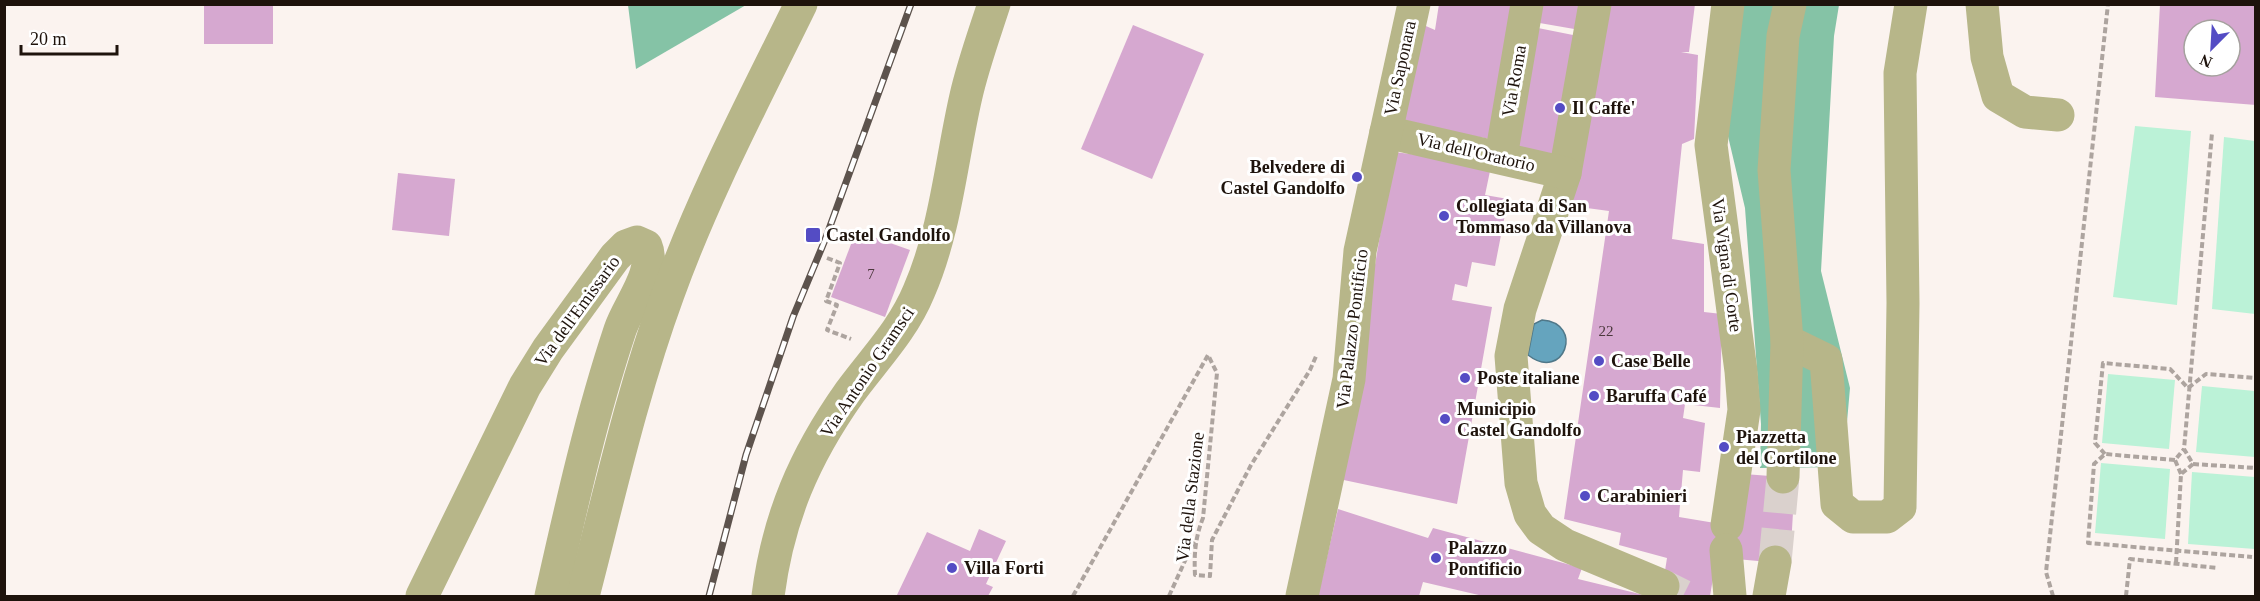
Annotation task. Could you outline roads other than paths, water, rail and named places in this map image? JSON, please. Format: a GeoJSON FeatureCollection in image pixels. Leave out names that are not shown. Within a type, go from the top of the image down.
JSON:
{"type":"FeatureCollection","features":[{"type":"Feature","properties":{"kind":"street"},"geometry":{"type":"LineString","coordinates":[[582,597],[644,367],[667,296],[714,182],[801,4]]}},
{"type":"Feature","properties":{"kind":"street","name":"Via Antonio Gramsci"},"geometry":{"type":"LineString","coordinates":[[768,597],[777,541],[793,494],[840,408],[890,344],[911,310],[929,267],[940,229],[966,95],[994,4]]}},
{"type":"Feature","properties":{"kind":"street","name":"Via Saponara"},"geometry":{"type":"LineString","coordinates":[[1386,132],[1414,4]]}},
{"type":"Feature","properties":{"kind":"street","name":"Via Roma"},"geometry":{"type":"LineString","coordinates":[[1501,157],[1527,4]]}},
{"type":"Feature","properties":{"kind":"street"},"geometry":{"type":"LineString","coordinates":[[1595,4],[1565,173],[1520,309],[1511,356],[1521,483],[1530,513],[1541,529],[1565,544],[1663,586]]}},
{"type":"Feature","properties":{"kind":"street","name":"Via Vigna di Corte"},"geometry":{"type":"LineString","coordinates":[[1728,4],[1711,146],[1741,371],[1744,410],[1727,537],[1730,597]]}},
{"type":"Feature","properties":{"kind":"street"},"geometry":{"type":"LineString","coordinates":[[1783,477],[1787,341],[1774,170],[1783,36],[1790,4]]}},
{"type":"Feature","properties":{"kind":"street"},"geometry":{"type":"LineString","coordinates":[[1787,341],[1826,360],[1838,504],[1853,517],[1887,517],[1900,507],[1904,303],[1900,73],[1911,4]]}},
{"type":"Feature","properties":{"kind":"street"},"geometry":{"type":"LineString","coordinates":[[1982,4],[1987,57],[1998,96],[2025,112],[2058,115]]}},
{"type":"Feature","properties":{"kind":"street","name":"Via dell'Oratorio"},"geometry":{"type":"LineString","coordinates":[[1386,132],[1565,173]]}},
{"type":"Feature","properties":{"kind":"street","name":"Via Palazzo Pontificio"},"geometry":{"type":"LineString","coordinates":[[1302,597],[1349,379],[1360,252],[1386,132]]}},
{"type":"Feature","properties":{"kind":"street","name":"Via dell'Emissario"},"geometry":{"type":"LineString","coordinates":[[422,597],[514,407],[535,370],[615,257],[626,246],[637,242],[646,246],[650,256],[648,267],[628,310],[610,361],[573,496],[551,597]]}},
{"type":"Feature","properties":{"kind":"street"},"geometry":{"type":"LineString","coordinates":[[1769,597],[1775,562]]}},
{"type":"Feature","properties":{"kind":"water"},"geometry":{"type":"Polygon","coordinates":[[[1542,320],[1555,324],[1563,331],[1566,340],[1565,349],[1560,357],[1551,362],[1541,362],[1528,355],[1534,324],[1542,320]]]}},
{"type":"Feature","properties":{"kind":"tunnel"},"geometry":{"type":"LineString","coordinates":[[1775,562],[1783,477]]}},
{"type":"Feature","properties":{"kind":"tunnel"},"geometry":{"type":"LineString","coordinates":[[1663,586],[1683,596]]}},
{"type":"Feature","properties":{"kind":"railway"},"geometry":{"type":"LineString","coordinates":[[709,596],[746,455],[793,317],[825,240],[911,4]]}},
{"type":"Feature","properties":{"kind":"place","name":"Il Caffe'"},"geometry":{"type":"Point","coordinates":[1560,108]}},
{"type":"Feature","properties":{"kind":"place","name":"Belvedere di Castel Gandolfo"},"geometry":{"type":"Point","coordinates":[1357,177]}},
{"type":"Feature","properties":{"kind":"place","name":"Collegiata di San Tommaso da Villanova"},"geometry":{"type":"Point","coordinates":[1444,216]}},
{"type":"Feature","properties":{"kind":"place","name":"Castel Gandolfo"},"geometry":{"type":"Point","coordinates":[813,235]}},
{"type":"Feature","properties":{"kind":"place","name":"Case Belle"},"geometry":{"type":"Point","coordinates":[1599,361]}},
{"type":"Feature","properties":{"kind":"place","name":"Poste italiane"},"geometry":{"type":"Point","coordinates":[1465,378]}},
{"type":"Feature","properties":{"kind":"place","name":"Baruffa Café"},"geometry":{"type":"Point","coordinates":[1594,396]}},
{"type":"Feature","properties":{"kind":"place","name":"Municipio Castel Gandolfo"},"geometry":{"type":"Point","coordinates":[1445,419]}},
{"type":"Feature","properties":{"kind":"place","name":"Piazzetta del Cortilone"},"geometry":{"type":"Point","coordinates":[1724,447]}},
{"type":"Feature","properties":{"kind":"place","name":"Carabinieri"},"geometry":{"type":"Point","coordinates":[1585,496]}},
{"type":"Feature","properties":{"kind":"place","name":"Palazzo Pontificio"},"geometry":{"type":"Point","coordinates":[1436,558]}},
{"type":"Feature","properties":{"kind":"place","name":"Villa Forti"},"geometry":{"type":"Point","coordinates":[952,568]}}]}
